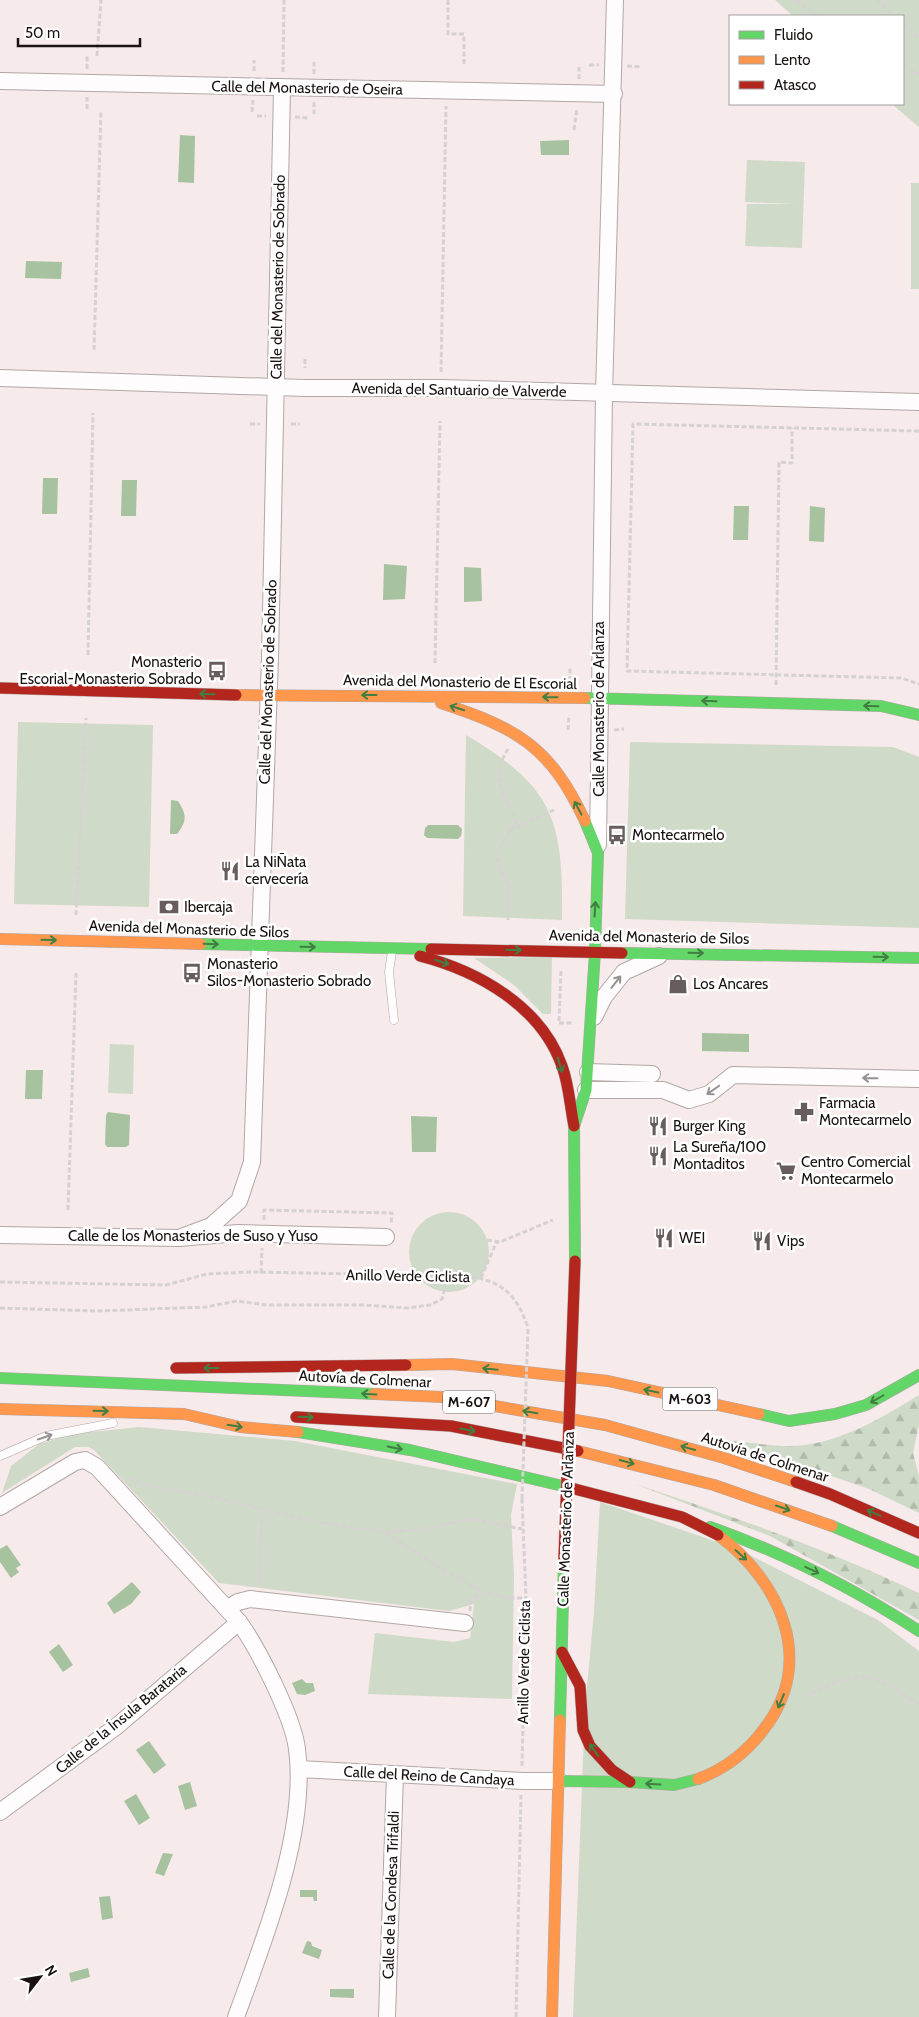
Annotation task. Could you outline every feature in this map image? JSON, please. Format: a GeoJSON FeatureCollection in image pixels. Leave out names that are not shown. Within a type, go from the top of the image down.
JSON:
{"type":"FeatureCollection","features":[{"type":"Feature","properties":{"kind":"main road","name":"Avenida del Monasterio de El Escorial"},"geometry":{"type":"LineString","coordinates":[[0,688],[268,695],[598,698],[881,706],[919,715]]}},
{"type":"Feature","properties":{"kind":"main road"},"geometry":{"type":"LineString","coordinates":[[418,695],[484,717],[519,735],[540,753],[564,781],[584,819],[598,853]]}},
{"type":"Feature","properties":{"kind":"main road","name":"Calle Monasterio de Arlanza"},"geometry":{"type":"LineString","coordinates":[[552,2017],[561,1651],[575,1261],[574,1126],[586,1090],[588,1072],[595,952],[598,853]]}},
{"type":"Feature","properties":{"kind":"main road","name":"Avenida del Monasterio de Silos"},"geometry":{"type":"LineString","coordinates":[[0,939],[260,946],[919,958]]}},
{"type":"Feature","properties":{"kind":"main road","name":"Avenida del Monasterio de Silos"},"geometry":{"type":"LineString","coordinates":[[378,948],[425,957],[464,970],[506,994],[541,1026],[560,1060],[574,1126]]}},
{"type":"Feature","properties":{"kind":"main road","name":"M-603"},"geometry":{"type":"LineString","coordinates":[[160,1368],[452,1364],[608,1382],[790,1421],[835,1414],[866,1405],[919,1375]]}},
{"type":"Feature","properties":{"kind":"main road","name":"Autovía de Colmenar"},"geometry":{"type":"LineString","coordinates":[[0,1378],[442,1397],[605,1425],[724,1458],[830,1494],[919,1533]]}},
{"type":"Feature","properties":{"kind":"main road"},"geometry":{"type":"LineString","coordinates":[[0,1409],[244,1415]]}},
{"type":"Feature","properties":{"kind":"main road"},"geometry":{"type":"LineString","coordinates":[[188,1414],[233,1426],[373,1443],[611,1497],[686,1519],[746,1539],[834,1581],[919,1631]]}},
{"type":"Feature","properties":{"kind":"main road","name":"M-607"},"geometry":{"type":"LineString","coordinates":[[282,1416],[450,1426],[599,1455],[714,1485],[820,1521],[919,1563]]}},
{"type":"Feature","properties":{"kind":"main road"},"geometry":{"type":"LineString","coordinates":[[559,1781],[683,1783],[708,1774],[731,1762],[758,1739],[770,1723],[787,1685],[790,1661],[787,1630],[778,1602],[770,1587],[735,1549],[686,1519]]}},
{"type":"Feature","properties":{"kind":"main road"},"geometry":{"type":"LineString","coordinates":[[561,1651],[580,1686],[583,1730],[590,1746],[612,1770],[630,1782]]}},
{"type":"Feature","properties":{"kind":"street"},"geometry":{"type":"LineString","coordinates":[[604,394],[614,94],[615,0]]}},
{"type":"Feature","properties":{"kind":"street","name":"Calle del Monasterio de Oseira"},"geometry":{"type":"LineString","coordinates":[[0,81],[282,89],[614,94]]}},
{"type":"Feature","properties":{"kind":"street","name":"Calle del Monasterio de Sobrado"},"geometry":{"type":"LineString","coordinates":[[179,1238],[211,1226],[238,1201],[252,1162],[268,695],[282,89]]}},
{"type":"Feature","properties":{"kind":"street","name":"Avenida del Santuario de Valverde"},"geometry":{"type":"LineString","coordinates":[[0,378],[275,387],[441,388],[919,402]]}},
{"type":"Feature","properties":{"kind":"street","name":"Calle Monasterio de Arlanza"},"geometry":{"type":"LineString","coordinates":[[598,853],[598,698],[604,394]]}},
{"type":"Feature","properties":{"kind":"street","name":"Calle Monasterio de Arlanza"},"geometry":{"type":"LineString","coordinates":[[591,1024],[604,997],[624,972],[665,953]]}},
{"type":"Feature","properties":{"kind":"street"},"geometry":{"type":"LineString","coordinates":[[588,1072],[652,1074]]}},
{"type":"Feature","properties":{"kind":"street"},"geometry":{"type":"LineString","coordinates":[[586,1090],[663,1090],[689,1100],[709,1094],[733,1075],[919,1079]]}},
{"type":"Feature","properties":{"kind":"street","name":"Calle de los Monasterios de Suso y Yuso"},"geometry":{"type":"LineString","coordinates":[[0,1235],[179,1238],[238,1233],[389,1233]]}},
{"type":"Feature","properties":{"kind":"street"},"geometry":{"type":"LineString","coordinates":[[0,1507],[75,1462],[85,1460],[97,1467],[228,1608],[254,1645],[293,1730],[299,1769],[297,1803],[282,1882],[271,1920],[236,2017]]}},
{"type":"Feature","properties":{"kind":"street"},"geometry":{"type":"LineString","coordinates":[[228,1608],[238,1602],[250,1599],[465,1623]]}},
{"type":"Feature","properties":{"kind":"street","name":"Calle de la Ínsula Barataria"},"geometry":{"type":"LineString","coordinates":[[0,1812],[117,1726],[239,1622]]}},
{"type":"Feature","properties":{"kind":"street","name":"Calle del Reino de Candaya"},"geometry":{"type":"LineString","coordinates":[[299,1769],[559,1781]]}},
{"type":"Feature","properties":{"kind":"street","name":"Calle de la Condesa Trifaldi"},"geometry":{"type":"LineString","coordinates":[[387,2017],[395,1774]]}},
{"type":"Feature","properties":{"kind":"lane"},"geometry":{"type":"LineString","coordinates":[[392,951],[389,972],[394,1020]]}},
{"type":"Feature","properties":{"kind":"lane"},"geometry":{"type":"LineString","coordinates":[[129,1421],[188,1414]]}},
{"type":"Feature","properties":{"kind":"lane"},"geometry":{"type":"LineString","coordinates":[[0,1456],[46,1436],[90,1426],[119,1422]]}},
{"type":"Feature","properties":{"kind":"path"},"geometry":{"type":"LineString","coordinates":[[97,56],[102,0]]}},
{"type":"Feature","properties":{"kind":"path"},"geometry":{"type":"LineString","coordinates":[[282,89],[284,0]]}},
{"type":"Feature","properties":{"kind":"path"},"geometry":{"type":"LineString","coordinates":[[448,0],[448,34],[464,34],[464,66]]}},
{"type":"Feature","properties":{"kind":"path"},"geometry":{"type":"LineString","coordinates":[[795,0],[817,15]]}},
{"type":"Feature","properties":{"kind":"path"},"geometry":{"type":"LineString","coordinates":[[876,0],[894,15]]}},
{"type":"Feature","properties":{"kind":"path"},"geometry":{"type":"LineString","coordinates":[[904,24],[919,38]]}},
{"type":"Feature","properties":{"kind":"path"},"geometry":{"type":"LineString","coordinates":[[904,66],[919,74]]}},
{"type":"Feature","properties":{"kind":"path"},"geometry":{"type":"LineString","coordinates":[[441,388],[447,91]]}},
{"type":"Feature","properties":{"kind":"path"},"geometry":{"type":"LineString","coordinates":[[94,350],[101,110]]}},
{"type":"Feature","properties":{"kind":"path"},"geometry":{"type":"LineString","coordinates":[[305,359],[305,368]]}},
{"type":"Feature","properties":{"kind":"path"},"geometry":{"type":"LineString","coordinates":[[88,654],[93,413]]}},
{"type":"Feature","properties":{"kind":"path"},"geometry":{"type":"LineString","coordinates":[[435,663],[440,421]]}},
{"type":"Feature","properties":{"kind":"path"},"geometry":{"type":"LineString","coordinates":[[919,431],[633,424],[627,671],[901,678],[919,684]]}},
{"type":"Feature","properties":{"kind":"path"},"geometry":{"type":"LineString","coordinates":[[776,703],[778,462],[792,463],[792,428]]}},
{"type":"Feature","properties":{"kind":"path"},"geometry":{"type":"LineString","coordinates":[[76,915],[86,718]]}},
{"type":"Feature","properties":{"kind":"path"},"geometry":{"type":"LineString","coordinates":[[508,749],[502,758],[497,779],[516,821],[496,854],[500,868],[509,884],[508,920]]}},
{"type":"Feature","properties":{"kind":"path"},"geometry":{"type":"LineString","coordinates":[[509,832],[554,810]]}},
{"type":"Feature","properties":{"kind":"path"},"geometry":{"type":"LineString","coordinates":[[559,1023],[561,964]]}},
{"type":"Feature","properties":{"kind":"path"},"geometry":{"type":"LineString","coordinates":[[68,1210],[76,973]]}},
{"type":"Feature","properties":{"kind":"path"},"geometry":{"type":"LineString","coordinates":[[264,1210],[392,1213],[389,1233]]}},
{"type":"Feature","properties":{"kind":"path"},"geometry":{"type":"LineString","coordinates":[[487,1240],[497,1241],[553,1220]]}},
{"type":"Feature","properties":{"kind":"path"},"geometry":{"type":"LineString","coordinates":[[481,1278],[497,1241]]}},
{"type":"Feature","properties":{"kind":"path"},"geometry":{"type":"LineString","coordinates":[[260,1273],[262,1254]]}},
{"type":"Feature","properties":{"kind":"path","name":"Anillo Verde Ciclista"},"geometry":{"type":"LineString","coordinates":[[0,1282],[166,1285],[207,1274],[260,1273],[481,1278],[505,1289],[522,1307],[528,1328],[522,1499],[526,1598],[522,1766],[525,1771]]}},
{"type":"Feature","properties":{"kind":"path"},"geometry":{"type":"LineString","coordinates":[[0,1308],[97,1311],[206,1307],[237,1301],[267,1305],[363,1305],[407,1308],[430,1305],[442,1299],[448,1276]]}},
{"type":"Feature","properties":{"kind":"path"},"geometry":{"type":"LineString","coordinates":[[120,1474],[145,1485],[217,1498],[322,1523],[384,1532],[417,1530],[473,1520],[522,1529]]}},
{"type":"Feature","properties":{"kind":"path"},"geometry":{"type":"LineString","coordinates":[[260,1590],[262,1509]]}},
{"type":"Feature","properties":{"kind":"path"},"geometry":{"type":"LineString","coordinates":[[384,1532],[445,1571],[484,1592],[499,1597],[526,1598]]}},
{"type":"Feature","properties":{"kind":"path"},"geometry":{"type":"LineString","coordinates":[[465,1623],[471,1607],[471,1600],[484,1592]]}},
{"type":"Feature","properties":{"kind":"path"},"geometry":{"type":"LineString","coordinates":[[516,2017],[523,1790]]}},
{"type":"Feature","properties":{"kind":"path"},"geometry":{"type":"LineString","coordinates":[[574,2016],[579,2017]]}},
{"type":"Feature","properties":{"kind":"green space"},"geometry":{"type":"Polygon","coordinates":[[[775,0],[919,0],[919,127],[893,105],[904,105],[904,15],[792,15],[775,0]]]}},
{"type":"Feature","properties":{"kind":"green space"},"geometry":{"type":"Polygon","coordinates":[[[747,160],[805,162],[802,248],[745,246],[747,204],[797,204],[745,202],[747,160]]]}},
{"type":"Feature","properties":{"kind":"green space"},"geometry":{"type":"Polygon","coordinates":[[[911,183],[919,183],[919,289],[911,289],[911,183]]]}},
{"type":"Feature","properties":{"kind":"green space"},"geometry":{"type":"Polygon","coordinates":[[[18,722],[153,725],[149,907],[14,904],[18,722]]]}},
{"type":"Feature","properties":{"kind":"green space"},"geometry":{"type":"Polygon","coordinates":[[[466,735],[496,754],[519,772],[536,790],[548,810],[556,831],[560,856],[562,920],[463,916],[466,735]]]}},
{"type":"Feature","properties":{"kind":"green space"},"geometry":{"type":"Polygon","coordinates":[[[630,742],[893,747],[919,757],[919,928],[625,919],[630,742]]]}},
{"type":"Feature","properties":{"kind":"green space"},"geometry":{"type":"Polygon","coordinates":[[[552,957],[551,1014],[543,1014],[514,985],[474,958],[552,957]]]}},
{"type":"Feature","properties":{"kind":"green space"},"geometry":{"type":"Polygon","coordinates":[[[110,1044],[134,1045],[133,1094],[108,1093],[110,1044]]]}},
{"type":"Feature","properties":{"kind":"green space"},"geometry":{"type":"Polygon","coordinates":[[[441,1212],[457,1212],[478,1223],[489,1244],[489,1260],[478,1281],[457,1292],[441,1292],[427,1286],[415,1274],[409,1260],[409,1244],[415,1230],[427,1218],[441,1212]]]}},
{"type":"Feature","properties":{"kind":"green space"},"geometry":{"type":"Polygon","coordinates":[[[919,1395],[919,1425],[913,1453],[919,1476],[919,1513],[869,1489],[725,1440],[766,1445],[808,1445],[858,1429],[919,1395]]]}},
{"type":"Feature","properties":{"kind":"green space"},"geometry":{"type":"Polygon","coordinates":[[[139,1427],[295,1441],[517,1484],[511,1515],[514,1576],[512,1699],[368,1694],[375,1633],[454,1642],[470,1638],[474,1604],[449,1611],[219,1583],[94,1450],[88,1447],[75,1447],[2,1493],[11,1466],[39,1444],[73,1434],[139,1427]]]}},
{"type":"Feature","properties":{"kind":"green space"},"geometry":{"type":"Polygon","coordinates":[[[635,1484],[779,1534],[919,1593],[919,1620],[770,1536],[635,1484]]]}},
{"type":"Feature","properties":{"kind":"green space"},"geometry":{"type":"Polygon","coordinates":[[[600,1502],[738,1549],[878,1620],[919,1651],[919,2017],[573,2017],[585,1709],[594,1611],[600,1502]]]}},
{"type":"Feature","properties":{"kind":"shaded area"},"geometry":{"type":"Polygon","coordinates":[[[180,135],[195,136],[194,183],[178,182],[180,135]]]}},
{"type":"Feature","properties":{"kind":"shaded area"},"geometry":{"type":"Polygon","coordinates":[[[569,140],[569,155],[541,155],[540,141],[569,140]]]}},
{"type":"Feature","properties":{"kind":"shaded area"},"geometry":{"type":"Polygon","coordinates":[[[26,261],[62,262],[61,279],[25,278],[26,261]]]}},
{"type":"Feature","properties":{"kind":"shaded area"},"geometry":{"type":"Polygon","coordinates":[[[43,478],[58,478],[57,514],[42,514],[43,478]]]}},
{"type":"Feature","properties":{"kind":"shaded area"},"geometry":{"type":"Polygon","coordinates":[[[122,480],[137,480],[136,516],[121,516],[122,480]]]}},
{"type":"Feature","properties":{"kind":"shaded area"},"geometry":{"type":"Polygon","coordinates":[[[734,506],[749,506],[748,540],[733,540],[734,506]]]}},
{"type":"Feature","properties":{"kind":"shaded area"},"geometry":{"type":"Polygon","coordinates":[[[810,506],[825,508],[824,542],[809,541],[810,506]]]}},
{"type":"Feature","properties":{"kind":"shaded area"},"geometry":{"type":"Polygon","coordinates":[[[384,564],[407,566],[405,599],[383,600],[384,564]]]}},
{"type":"Feature","properties":{"kind":"shaded area"},"geometry":{"type":"Polygon","coordinates":[[[464,567],[481,568],[482,601],[464,602],[464,567]]]}},
{"type":"Feature","properties":{"kind":"shaded area"},"geometry":{"type":"Polygon","coordinates":[[[171,800],[178,801],[185,818],[177,834],[170,834],[171,800]]]}},
{"type":"Feature","properties":{"kind":"shaded area"},"geometry":{"type":"Polygon","coordinates":[[[428,825],[458,825],[462,829],[461,836],[458,839],[427,838],[424,835],[425,828],[428,825]]]}},
{"type":"Feature","properties":{"kind":"shaded area"},"geometry":{"type":"Polygon","coordinates":[[[702,1033],[749,1034],[749,1052],[702,1051],[702,1033]]]}},
{"type":"Feature","properties":{"kind":"shaded area"},"geometry":{"type":"Polygon","coordinates":[[[26,1070],[43,1070],[42,1099],[25,1099],[26,1070]]]}},
{"type":"Feature","properties":{"kind":"shaded area"},"geometry":{"type":"Polygon","coordinates":[[[108,1112],[130,1115],[129,1145],[126,1147],[107,1147],[105,1144],[106,1115],[108,1112]]]}},
{"type":"Feature","properties":{"kind":"shaded area"},"geometry":{"type":"Polygon","coordinates":[[[411,1116],[437,1117],[436,1152],[412,1152],[411,1116]]]}},
{"type":"Feature","properties":{"kind":"shaded area"},"geometry":{"type":"Polygon","coordinates":[[[7,1545],[21,1565],[16,1568],[19,1572],[11,1578],[0,1562],[0,1549],[7,1545]]]}},
{"type":"Feature","properties":{"kind":"shaded area"},"geometry":{"type":"Polygon","coordinates":[[[132,1582],[141,1592],[131,1604],[114,1614],[107,1603],[132,1582]]]}},
{"type":"Feature","properties":{"kind":"shaded area"},"geometry":{"type":"Polygon","coordinates":[[[59,1644],[73,1665],[63,1672],[49,1652],[59,1644]]]}},
{"type":"Feature","properties":{"kind":"shaded area"},"geometry":{"type":"Polygon","coordinates":[[[302,1679],[306,1683],[313,1683],[315,1691],[305,1695],[297,1694],[292,1683],[302,1679]]]}},
{"type":"Feature","properties":{"kind":"shaded area"},"geometry":{"type":"Polygon","coordinates":[[[149,1741],[166,1765],[154,1774],[136,1750],[149,1741]]]}},
{"type":"Feature","properties":{"kind":"shaded area"},"geometry":{"type":"Polygon","coordinates":[[[190,1782],[197,1806],[185,1810],[178,1786],[190,1782]]]}},
{"type":"Feature","properties":{"kind":"shaded area"},"geometry":{"type":"Polygon","coordinates":[[[136,1794],[150,1818],[139,1825],[124,1801],[136,1794]]]}},
{"type":"Feature","properties":{"kind":"shaded area"},"geometry":{"type":"Polygon","coordinates":[[[163,1853],[173,1854],[164,1876],[155,1873],[163,1853]]]}},
{"type":"Feature","properties":{"kind":"shaded area"},"geometry":{"type":"Polygon","coordinates":[[[300,1890],[317,1890],[317,1901],[314,1901],[313,1897],[300,1897],[300,1890]]]}},
{"type":"Feature","properties":{"kind":"shaded area"},"geometry":{"type":"Polygon","coordinates":[[[110,1896],[113,1918],[102,1920],[99,1897],[110,1896]]]}},
{"type":"Feature","properties":{"kind":"shaded area"},"geometry":{"type":"Polygon","coordinates":[[[307,1941],[311,1942],[312,1946],[322,1950],[319,1959],[302,1953],[307,1941]]]}},
{"type":"Feature","properties":{"kind":"shaded area"},"geometry":{"type":"Polygon","coordinates":[[[88,1968],[90,1977],[71,1982],[69,1973],[88,1968]]]}},
{"type":"Feature","properties":{"kind":"shaded area"},"geometry":{"type":"Polygon","coordinates":[[[330,1989],[354,1989],[354,1998],[330,1997],[330,1989]]]}},
{"type":"Feature","properties":{"kind":"traffic: fast"},"geometry":{"type":"LineString","coordinates":[[585,698],[881,706],[919,715]]}},
{"type":"Feature","properties":{"kind":"traffic: fast"},"geometry":{"type":"LineString","coordinates":[[575,1261],[574,1126],[586,1090],[595,952],[598,853],[585,821]]}},
{"type":"Feature","properties":{"kind":"traffic: fast"},"geometry":{"type":"LineString","coordinates":[[201,944],[431,949]]}},
{"type":"Feature","properties":{"kind":"traffic: fast"},"geometry":{"type":"LineString","coordinates":[[622,953],[919,958]]}},
{"type":"Feature","properties":{"kind":"traffic: fast"},"geometry":{"type":"LineString","coordinates":[[759,1414],[789,1421],[835,1414],[866,1405],[919,1375]]}},
{"type":"Feature","properties":{"kind":"traffic: fast"},"geometry":{"type":"LineString","coordinates":[[0,1378],[374,1394]]}},
{"type":"Feature","properties":{"kind":"traffic: fast"},"geometry":{"type":"LineString","coordinates":[[298,1432],[410,1450],[567,1487]]}},
{"type":"Feature","properties":{"kind":"traffic: fast"},"geometry":{"type":"LineString","coordinates":[[832,1526],[919,1563]]}},
{"type":"Feature","properties":{"kind":"traffic: fast"},"geometry":{"type":"LineString","coordinates":[[710,1527],[765,1548],[818,1573],[869,1600],[919,1631]]}},
{"type":"Feature","properties":{"kind":"traffic: fast"},"geometry":{"type":"LineString","coordinates":[[560,1720],[564,1558]]}},
{"type":"Feature","properties":{"kind":"traffic: fast"},"geometry":{"type":"LineString","coordinates":[[630,1782],[674,1785],[698,1779]]}},
{"type":"Feature","properties":{"kind":"traffic: fast"},"geometry":{"type":"LineString","coordinates":[[559,1781],[630,1782]]}},
{"type":"Feature","properties":{"kind":"traffic: slow"},"geometry":{"type":"LineString","coordinates":[[236,695],[585,698]]}},
{"type":"Feature","properties":{"kind":"traffic: slow"},"geometry":{"type":"LineString","coordinates":[[441,703],[491,721],[528,743],[544,757],[558,774],[572,795],[585,821]]}},
{"type":"Feature","properties":{"kind":"traffic: slow"},"geometry":{"type":"LineString","coordinates":[[0,939],[201,944]]}},
{"type":"Feature","properties":{"kind":"traffic: slow"},"geometry":{"type":"LineString","coordinates":[[406,1365],[452,1364],[608,1381],[759,1414]]}},
{"type":"Feature","properties":{"kind":"traffic: slow"},"geometry":{"type":"LineString","coordinates":[[374,1394],[442,1397],[605,1425],[724,1458],[796,1482]]}},
{"type":"Feature","properties":{"kind":"traffic: slow"},"geometry":{"type":"LineString","coordinates":[[0,1409],[184,1414],[240,1427],[298,1432]]}},
{"type":"Feature","properties":{"kind":"traffic: slow"},"geometry":{"type":"LineString","coordinates":[[578,1451],[714,1485],[832,1526]]}},
{"type":"Feature","properties":{"kind":"traffic: slow"},"geometry":{"type":"LineString","coordinates":[[698,1779],[735,1759],[764,1729],[780,1703],[788,1676],[789,1650],[784,1624],[774,1599],[759,1575],[740,1554],[718,1535]]}},
{"type":"Feature","properties":{"kind":"traffic: slow"},"geometry":{"type":"LineString","coordinates":[[552,2017],[560,1720]]}},
{"type":"Feature","properties":{"kind":"traffic: jam"},"geometry":{"type":"LineString","coordinates":[[0,688],[236,695]]}},
{"type":"Feature","properties":{"kind":"traffic: jam"},"geometry":{"type":"LineString","coordinates":[[431,949],[622,953]]}},
{"type":"Feature","properties":{"kind":"traffic: jam"},"geometry":{"type":"LineString","coordinates":[[420,956],[464,971],[485,982],[505,994],[539,1026],[552,1045],[562,1066],[568,1088],[574,1126]]}},
{"type":"Feature","properties":{"kind":"traffic: jam"},"geometry":{"type":"LineString","coordinates":[[564,1558],[575,1261]]}},
{"type":"Feature","properties":{"kind":"traffic: jam"},"geometry":{"type":"LineString","coordinates":[[176,1368],[406,1365]]}},
{"type":"Feature","properties":{"kind":"traffic: jam"},"geometry":{"type":"LineString","coordinates":[[296,1417],[451,1426],[578,1451]]}},
{"type":"Feature","properties":{"kind":"traffic: jam"},"geometry":{"type":"LineString","coordinates":[[796,1482],[830,1494],[919,1533]]}},
{"type":"Feature","properties":{"kind":"traffic: jam"},"geometry":{"type":"LineString","coordinates":[[567,1487],[682,1517],[718,1535]]}},
{"type":"Feature","properties":{"kind":"traffic: jam"},"geometry":{"type":"LineString","coordinates":[[562,1652],[580,1686],[583,1730],[590,1746],[612,1770],[630,1782]]}},
{"type":"Feature","properties":{"kind":"place","name":"Monasterio Escorial-Monasterio Sobrado"},"geometry":{"type":"Point","coordinates":[217,671]}},
{"type":"Feature","properties":{"kind":"place","name":"Montecarmelo"},"geometry":{"type":"Point","coordinates":[617,835]}},
{"type":"Feature","properties":{"kind":"place","name":"La NiÑata cervecería"},"geometry":{"type":"Point","coordinates":[230,871]}},
{"type":"Feature","properties":{"kind":"place","name":"Ibercaja"},"geometry":{"type":"Point","coordinates":[169,907]}},
{"type":"Feature","properties":{"kind":"place","name":"Monasterio Silos-Monasterio Sobrado"},"geometry":{"type":"Point","coordinates":[192,973]}},
{"type":"Feature","properties":{"kind":"place","name":"Los Ancares"},"geometry":{"type":"Point","coordinates":[678,984]}},
{"type":"Feature","properties":{"kind":"place","name":"Farmacia Montecarmelo"},"geometry":{"type":"Point","coordinates":[804,1112]}},
{"type":"Feature","properties":{"kind":"place","name":"Burger King"},"geometry":{"type":"Point","coordinates":[658,1126]}},
{"type":"Feature","properties":{"kind":"place","name":"La Sureña/100 Montaditos"},"geometry":{"type":"Point","coordinates":[658,1156]}},
{"type":"Feature","properties":{"kind":"place","name":"Centro Comercial Montecarmelo"},"geometry":{"type":"Point","coordinates":[786,1171]}},
{"type":"Feature","properties":{"kind":"place","name":"WEI"},"geometry":{"type":"Point","coordinates":[664,1238]}},
{"type":"Feature","properties":{"kind":"place","name":"Vips"},"geometry":{"type":"Point","coordinates":[762,1241]}}]}
